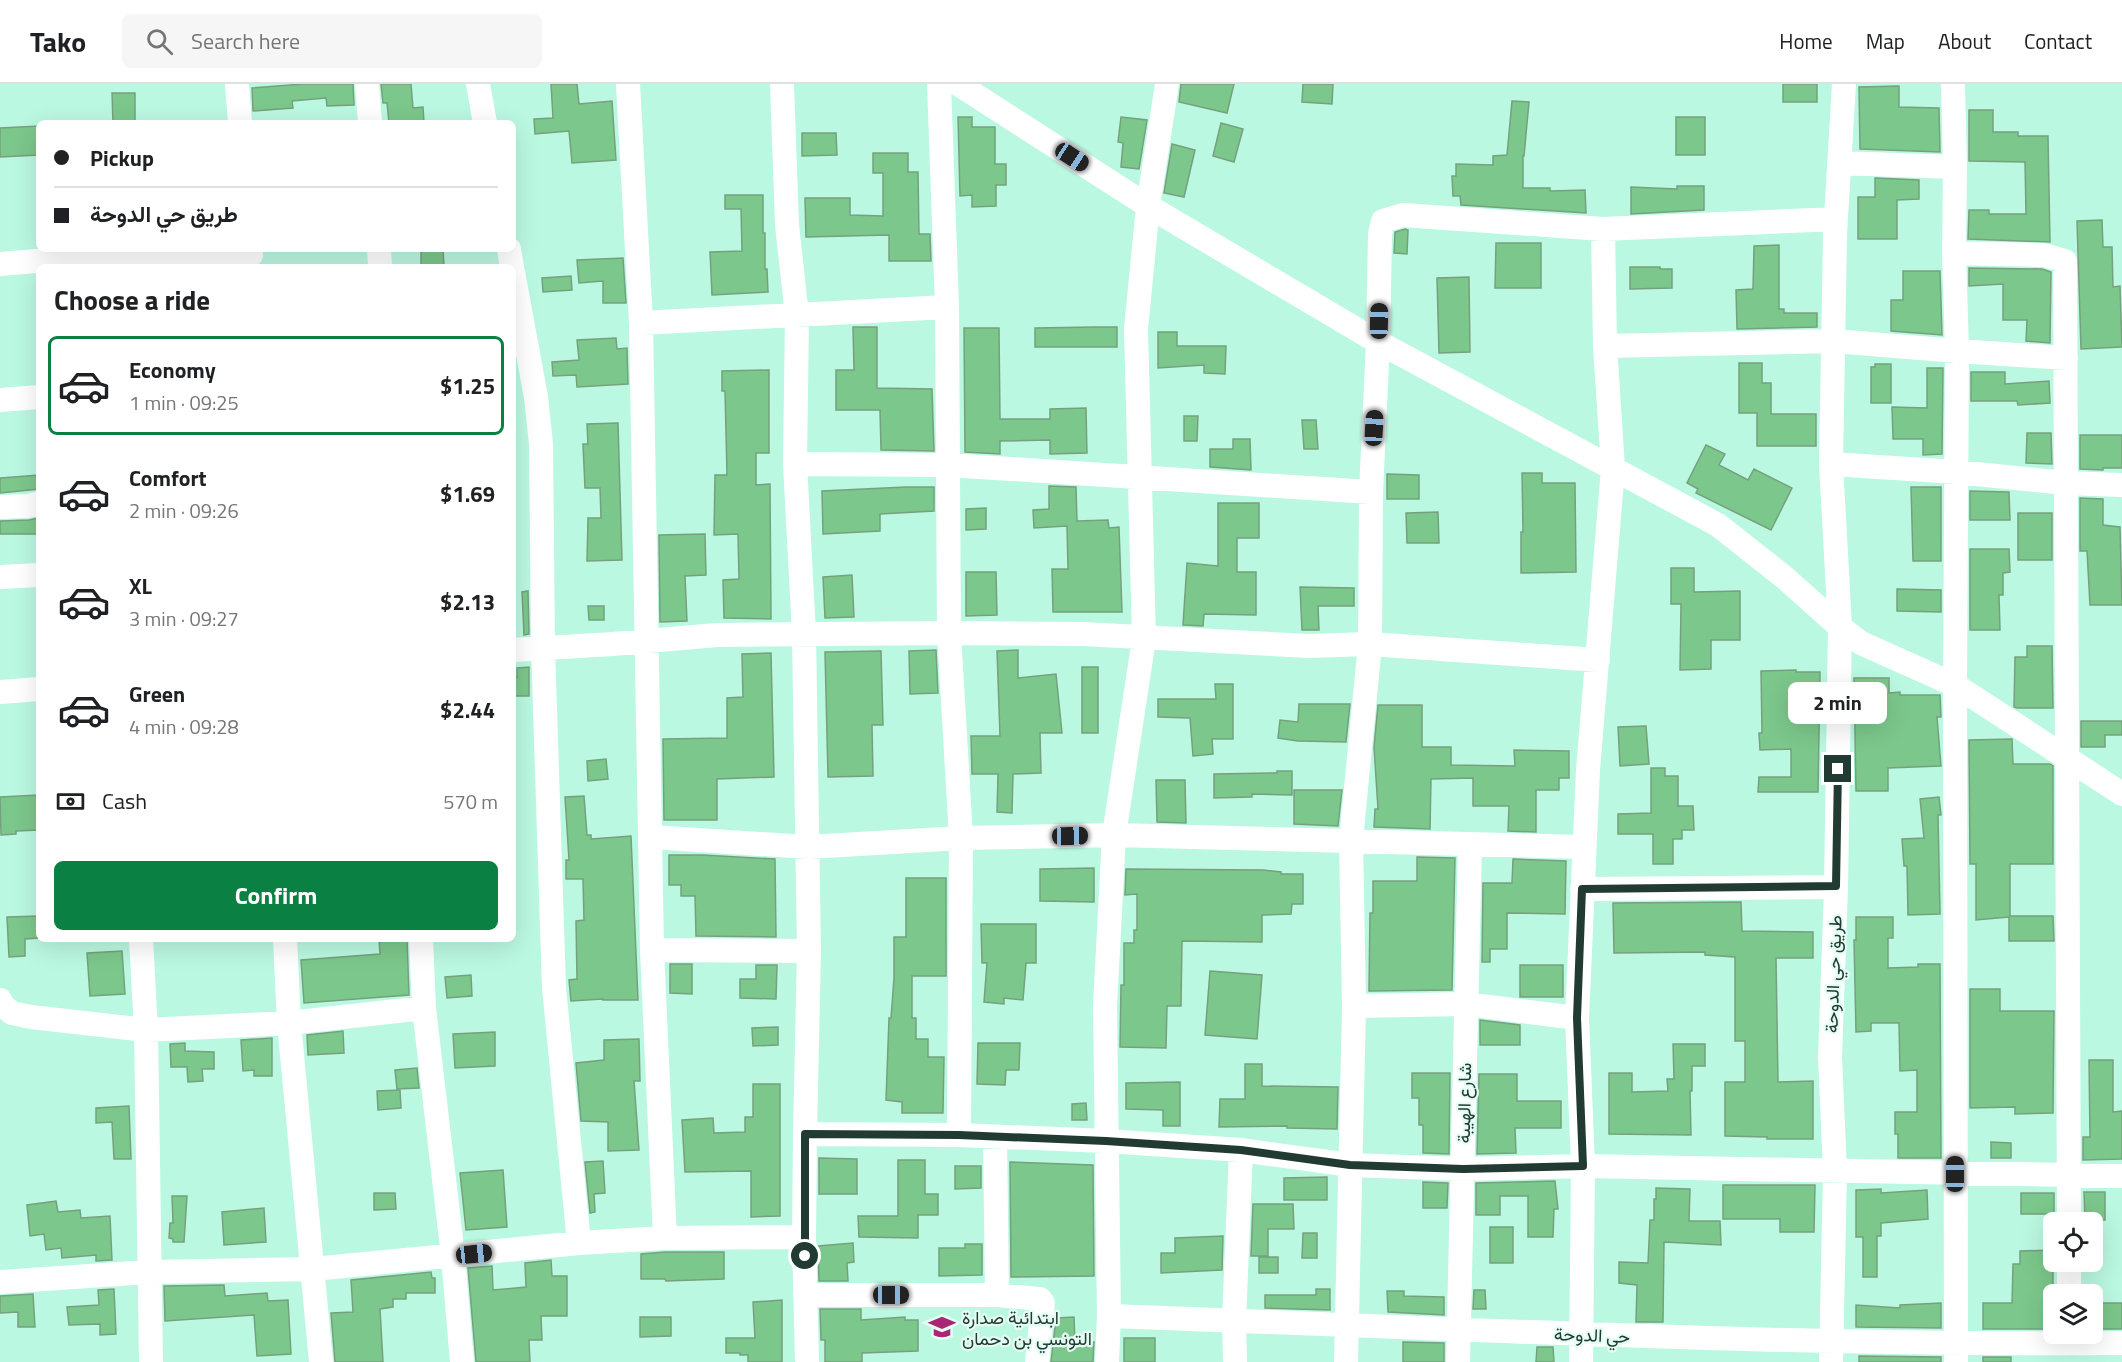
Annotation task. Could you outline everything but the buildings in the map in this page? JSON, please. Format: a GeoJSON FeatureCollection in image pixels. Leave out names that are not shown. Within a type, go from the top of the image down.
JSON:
{"type":"FeatureCollection","features":[{"type":"Feature","properties":{"kind":"street"},"geometry":{"type":"LineString","coordinates":[[237,84],[240,120]]}},
{"type":"Feature","properties":{"kind":"street"},"geometry":{"type":"LineString","coordinates":[[367,84],[370,120]]}},
{"type":"Feature","properties":{"kind":"street"},"geometry":{"type":"LineString","coordinates":[[478,84],[484,120]]}},
{"type":"Feature","properties":{"kind":"street"},"geometry":{"type":"LineString","coordinates":[[628,84],[641,323],[652,950],[664,1238]]}},
{"type":"Feature","properties":{"kind":"street"},"geometry":{"type":"LineString","coordinates":[[782,84],[787,225],[797,316],[795,464],[804,634],[809,951],[804,1237],[807,1362]]}},
{"type":"Feature","properties":{"kind":"street"},"geometry":{"type":"LineString","coordinates":[[939,84],[947,307],[949,633],[961,838],[959,1135]]}},
{"type":"Feature","properties":{"kind":"street"},"geometry":{"type":"LineString","coordinates":[[958,84],[1148,206],[1378,342],[1718,525],[1784,577],[1861,643],[1954,685],[2122,794]]}},
{"type":"Feature","properties":{"kind":"street"},"geometry":{"type":"LineString","coordinates":[[1107,1362],[1109,1316],[1105,1006],[1114,835],[1144,639],[1136,329],[1148,206],[1167,84]]}},
{"type":"Feature","properties":{"kind":"street","name":"طريق حي الدوحة"},"geometry":{"type":"LineString","coordinates":[[1831,1352],[1835,1171],[1830,1057],[1836,886],[1840,627],[1831,464],[1836,219],[1844,84]]}},
{"type":"Feature","properties":{"kind":"street"},"geometry":{"type":"LineString","coordinates":[[1953,84],[1957,351],[1954,685],[1956,1352]]}},
{"type":"Feature","properties":{"kind":"street"},"geometry":{"type":"LineString","coordinates":[[1839,163],[1955,167]]}},
{"type":"Feature","properties":{"kind":"street"},"geometry":{"type":"LineString","coordinates":[[1346,1362],[1354,1006],[1351,840],[1370,644],[1371,492],[1380,234],[1383,221],[1403,215],[1603,229],[1836,219]]}},
{"type":"Feature","properties":{"kind":"street"},"geometry":{"type":"LineString","coordinates":[[1581,1362],[1583,1166],[1577,1018],[1587,770],[1613,468],[1605,346],[1603,229]]}},
{"type":"Feature","properties":{"kind":"street"},"geometry":{"type":"LineString","coordinates":[[1954,253],[2044,255],[2065,261],[2069,1212]]}},
{"type":"Feature","properties":{"kind":"street"},"geometry":{"type":"LineString","coordinates":[[0,264],[251,257]]}},
{"type":"Feature","properties":{"kind":"street"},"geometry":{"type":"LineString","coordinates":[[516,288],[536,397],[541,444],[543,647],[554,988],[579,1243]]}},
{"type":"Feature","properties":{"kind":"street"},"geometry":{"type":"LineString","coordinates":[[641,323],[947,307]]}},
{"type":"Feature","properties":{"kind":"street"},"geometry":{"type":"LineString","coordinates":[[1605,346],[1834,341],[2066,358]]}},
{"type":"Feature","properties":{"kind":"street"},"geometry":{"type":"LineString","coordinates":[[0,400],[36,397]]}},
{"type":"Feature","properties":{"kind":"street"},"geometry":{"type":"LineString","coordinates":[[795,464],[948,465],[1371,492]]}},
{"type":"Feature","properties":{"kind":"street"},"geometry":{"type":"LineString","coordinates":[[1831,464],[1957,472],[2066,483],[2122,485]]}},
{"type":"Feature","properties":{"kind":"street"},"geometry":{"type":"LineString","coordinates":[[0,507],[36,504]]}},
{"type":"Feature","properties":{"kind":"street"},"geometry":{"type":"LineString","coordinates":[[0,577],[36,575]]}},
{"type":"Feature","properties":{"kind":"street"},"geometry":{"type":"LineString","coordinates":[[516,650],[717,635],[1083,634],[1308,646],[1370,644],[1598,660]]}},
{"type":"Feature","properties":{"kind":"street"},"geometry":{"type":"LineString","coordinates":[[0,692],[36,688]]}},
{"type":"Feature","properties":{"kind":"street"},"geometry":{"type":"LineString","coordinates":[[651,837],[808,847],[961,838],[1114,835],[1584,848]]}},
{"type":"Feature","properties":{"kind":"street","name":"شارع الهيبة"},"geometry":{"type":"LineString","coordinates":[[1458,1362],[1470,844]]}},
{"type":"Feature","properties":{"kind":"street"},"geometry":{"type":"LineString","coordinates":[[1582,889],[1836,886]]}},
{"type":"Feature","properties":{"kind":"street"},"geometry":{"type":"LineString","coordinates":[[141,942],[146,1030],[151,1362]]}},
{"type":"Feature","properties":{"kind":"street"},"geometry":{"type":"LineString","coordinates":[[285,942],[290,1023],[321,1362]]}},
{"type":"Feature","properties":{"kind":"street"},"geometry":{"type":"LineString","coordinates":[[421,942],[424,1008],[453,1256],[462,1362]]}},
{"type":"Feature","properties":{"kind":"street"},"geometry":{"type":"LineString","coordinates":[[652,950],[809,951]]}},
{"type":"Feature","properties":{"kind":"street"},"geometry":{"type":"LineString","coordinates":[[0,1000],[3,1006],[12,1013],[31,1017],[146,1030],[290,1023],[424,1008]]}},
{"type":"Feature","properties":{"kind":"street"},"geometry":{"type":"LineString","coordinates":[[1354,1006],[1465,1004],[1577,1018]]}},
{"type":"Feature","properties":{"kind":"street"},"geometry":{"type":"LineString","coordinates":[[805,1134],[959,1135],[1106,1141],[1241,1150],[1350,1165],[1463,1169],[1583,1166],[2122,1176]]}},
{"type":"Feature","properties":{"kind":"street"},"geometry":{"type":"LineString","coordinates":[[995,1138],[997,1295]]}},
{"type":"Feature","properties":{"kind":"street"},"geometry":{"type":"LineString","coordinates":[[1234,1362],[1241,1150]]}},
{"type":"Feature","properties":{"kind":"street"},"geometry":{"type":"LineString","coordinates":[[0,1282],[148,1272],[313,1269],[579,1243],[664,1238],[804,1237]]}},
{"type":"Feature","properties":{"kind":"street"},"geometry":{"type":"LineString","coordinates":[[805,1295],[997,1295],[1037,1298],[1042,1300],[1037,1362]]}},
{"type":"Feature","properties":{"kind":"street","name":"حي الدوحة"},"geometry":{"type":"LineString","coordinates":[[1109,1316],[1458,1328],[1831,1352],[1956,1352],[2122,1343]]}},
{"type":"Feature","properties":{"kind":"place","name":"ابتدائية صدارة التونسي بن دحمان"},"geometry":{"type":"Point","coordinates":[942,1327]}},
{"type":"Feature","properties":{"kind":"route"},"geometry":{"type":"LineString","coordinates":[[805,1256],[805,1134],[959,1135],[1106,1141],[1241,1150],[1350,1165],[1463,1169],[1583,1166],[1577,1018],[1582,889],[1836,886],[1838,769]]}}]}
